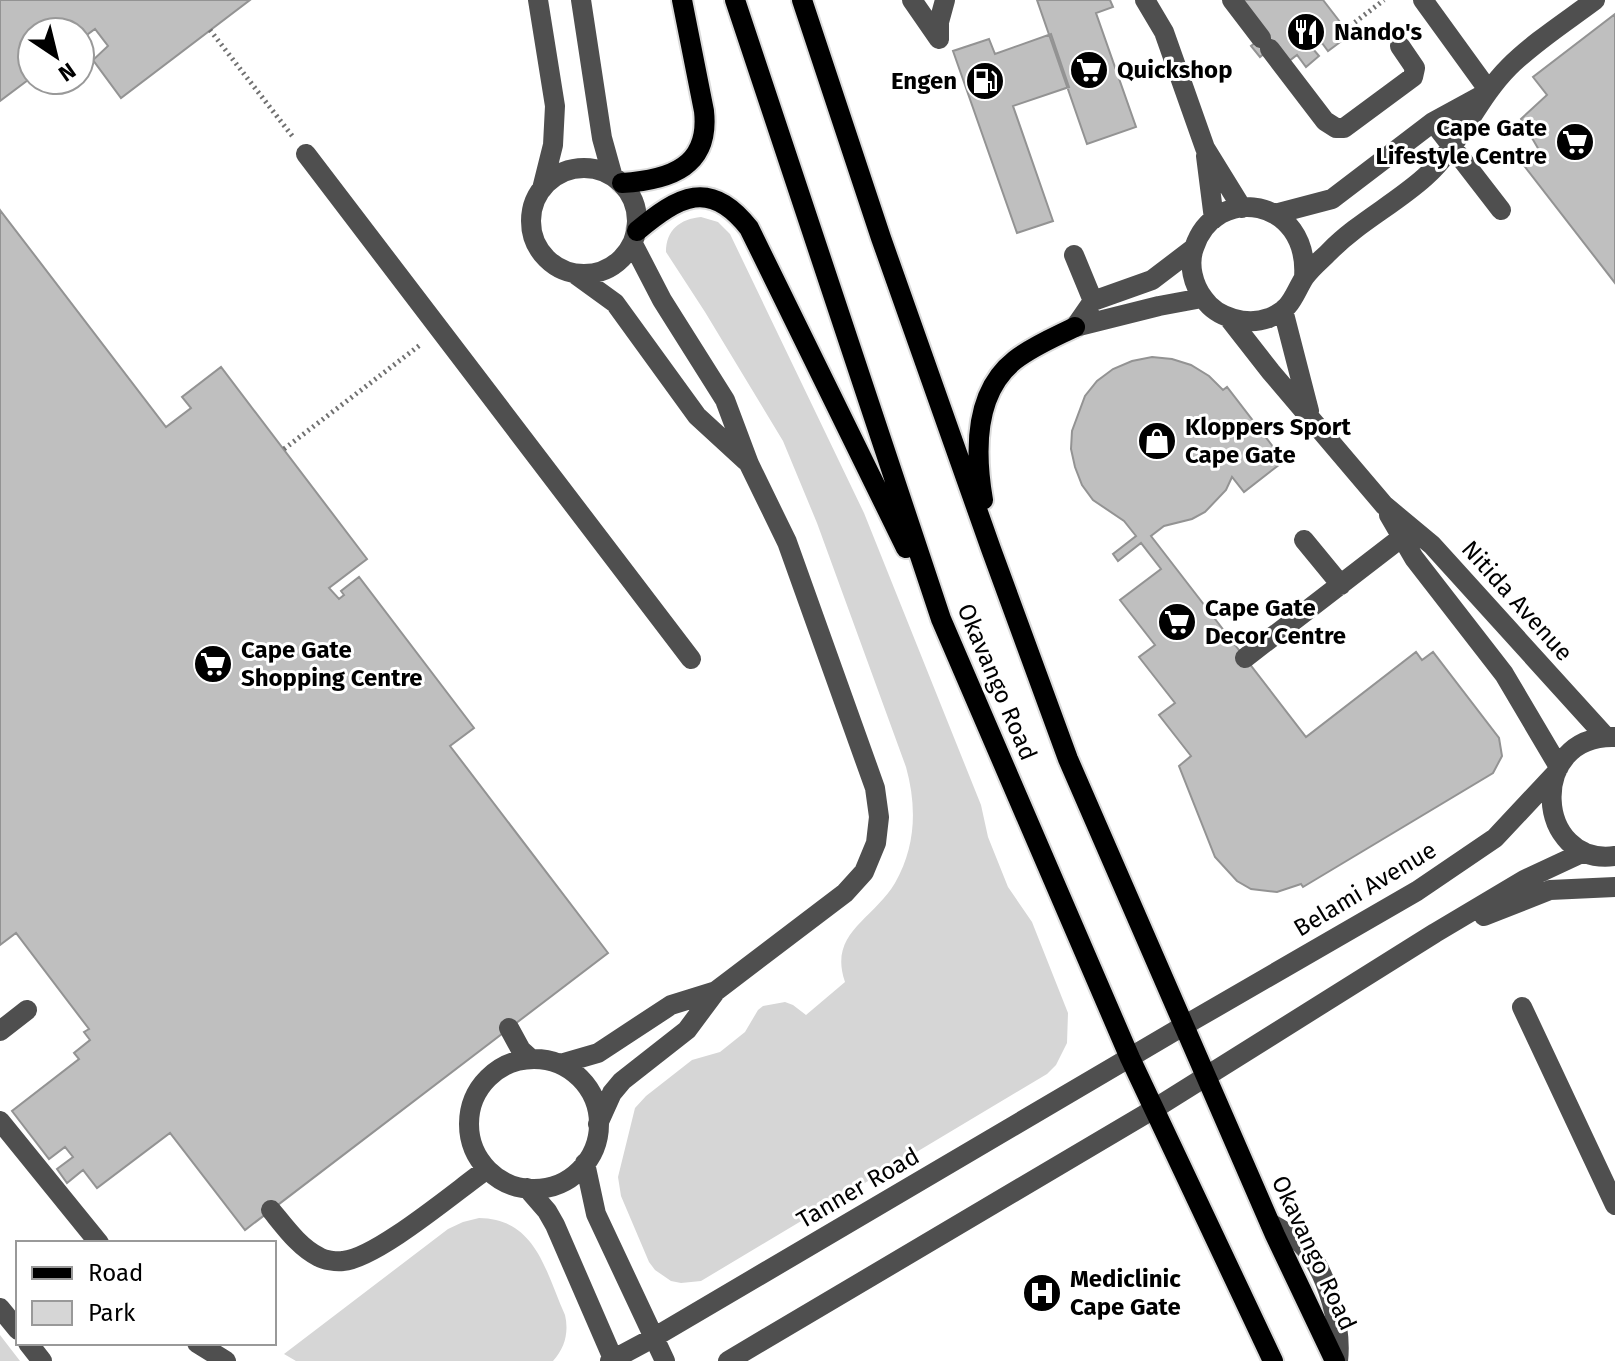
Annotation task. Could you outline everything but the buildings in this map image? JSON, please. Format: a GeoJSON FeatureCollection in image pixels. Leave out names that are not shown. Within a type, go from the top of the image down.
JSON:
{"type":"FeatureCollection","features":[{"type":"Feature","properties":{"kind":"main road"},"geometry":{"type":"LineString","coordinates":[[617,178],[645,182],[674,171],[687,164],[704,143],[704,111],[682,0]]}},
{"type":"Feature","properties":{"kind":"main road","name":"Okavango Road"},"geometry":{"type":"LineString","coordinates":[[735,0],[941,619],[1130,1058],[1273,1361]]}},
{"type":"Feature","properties":{"kind":"main road","name":"Okavango Road"},"geometry":{"type":"LineString","coordinates":[[802,0],[881,238],[1068,759],[1270,1223],[1336,1361]]}},
{"type":"Feature","properties":{"kind":"main road"},"geometry":{"type":"LineString","coordinates":[[635,237],[666,207],[685,200],[702,197],[720,200],[736,210],[749,228],[941,619]]}},
{"type":"Feature","properties":{"kind":"main road"},"geometry":{"type":"LineString","coordinates":[[991,549],[978,461],[979,429],[985,403],[997,378],[1015,360],[1075,327]]}},
{"type":"Feature","properties":{"kind":"street"},"geometry":{"type":"LineString","coordinates":[[538,0],[555,106],[553,145],[542,189]]}},
{"type":"Feature","properties":{"kind":"street"},"geometry":{"type":"LineString","coordinates":[[581,0],[602,138],[617,178],[636,205],[635,237],[662,300],[725,400],[749,464],[787,542],[875,788],[879,817],[876,843],[864,872],[845,893],[716,991],[687,1030],[622,1081],[612,1093],[598,1124],[593,1151],[574,1174],[544,1188],[527,1188],[505,1182],[487,1169],[475,1152],[469,1132],[470,1110],[478,1090],[492,1074],[510,1063],[531,1059],[560,1064],[598,1053],[671,1005],[716,991]]}},
{"type":"Feature","properties":{"kind":"street"},"geometry":{"type":"LineString","coordinates":[[912,0],[939,39],[939,22],[945,0]]}},
{"type":"Feature","properties":{"kind":"street"},"geometry":{"type":"LineString","coordinates":[[1145,0],[1164,32],[1205,148],[1242,208]]}},
{"type":"Feature","properties":{"kind":"street"},"geometry":{"type":"LineString","coordinates":[[1162,0],[1164,32]]}},
{"type":"Feature","properties":{"kind":"street"},"geometry":{"type":"LineString","coordinates":[[1232,0],[1325,121],[1336,128],[1344,128],[1413,77],[1415,68],[1400,46]]}},
{"type":"Feature","properties":{"kind":"street"},"geometry":{"type":"LineString","coordinates":[[1423,0],[1489,91]]}},
{"type":"Feature","properties":{"kind":"street"},"geometry":{"type":"LineString","coordinates":[[1304,278],[1331,249],[1425,178],[1453,148],[1489,91],[1509,66],[1595,0]]}},
{"type":"Feature","properties":{"kind":"street"},"geometry":{"type":"LineString","coordinates":[[1275,214],[1332,199],[1433,122],[1489,91]]}},
{"type":"Feature","properties":{"kind":"street"},"geometry":{"type":"LineString","coordinates":[[1433,122],[1501,210]]}},
{"type":"Feature","properties":{"kind":"street"},"geometry":{"type":"LineString","coordinates":[[1205,148],[1214,219]]}},
{"type":"Feature","properties":{"kind":"street"},"geometry":{"type":"LineString","coordinates":[[306,154],[691,659]]}},
{"type":"Feature","properties":{"kind":"street"},"geometry":{"type":"LineString","coordinates":[[617,178],[593,167],[574,168],[556,175],[536,198],[531,220],[535,243],[555,266],[573,273],[615,303],[697,416],[749,464]]}},
{"type":"Feature","properties":{"kind":"street"},"geometry":{"type":"LineString","coordinates":[[1242,208],[1259,208],[1289,224],[1300,240],[1306,258],[1304,278],[1297,296],[1269,318],[1252,321],[1228,317],[1211,308],[1202,298],[1191,265],[1194,248],[1202,232],[1227,211],[1242,208]]}},
{"type":"Feature","properties":{"kind":"street"},"geometry":{"type":"LineString","coordinates":[[573,273],[591,274],[608,268],[623,258],[635,237]]}},
{"type":"Feature","properties":{"kind":"street"},"geometry":{"type":"LineString","coordinates":[[1075,327],[1093,301],[1152,280],[1194,248]]}},
{"type":"Feature","properties":{"kind":"street"},"geometry":{"type":"LineString","coordinates":[[1074,255],[1093,301]]}},
{"type":"Feature","properties":{"kind":"street"},"geometry":{"type":"LineString","coordinates":[[1075,327],[1202,298]]}},
{"type":"Feature","properties":{"kind":"street","name":"Nitida Avenue"},"geometry":{"type":"LineString","coordinates":[[1283,310],[1310,415]]}},
{"type":"Feature","properties":{"kind":"street","name":"Nitida Avenue"},"geometry":{"type":"LineString","coordinates":[[1228,317],[1407,534],[1504,674],[1556,771]]}},
{"type":"Feature","properties":{"kind":"street"},"geometry":{"type":"LineString","coordinates":[[1245,658],[1407,534]]}},
{"type":"Feature","properties":{"kind":"street","name":"Nitida Avenue"},"geometry":{"type":"LineString","coordinates":[[1407,534],[1432,545],[1610,737]]}},
{"type":"Feature","properties":{"kind":"street"},"geometry":{"type":"LineString","coordinates":[[1304,540],[1341,585]]}},
{"type":"Feature","properties":{"kind":"street","name":"Belami Avenue"},"geometry":{"type":"LineString","coordinates":[[1130,1058],[1463,861],[1495,838],[1579,746],[1610,737]]}},
{"type":"Feature","properties":{"kind":"street"},"geometry":{"type":"LineString","coordinates":[[1556,771],[1550,790],[1555,819],[1562,833],[1615,875]]}},
{"type":"Feature","properties":{"kind":"street"},"geometry":{"type":"LineString","coordinates":[[728,1361],[1154,1109],[1524,880],[1587,853],[1615,856]]}},
{"type":"Feature","properties":{"kind":"street"},"geometry":{"type":"LineString","coordinates":[[1435,933],[1550,890],[1615,887]]}},
{"type":"Feature","properties":{"kind":"street"},"geometry":{"type":"LineString","coordinates":[[1522,1007],[1615,1205]]}},
{"type":"Feature","properties":{"kind":"street"},"geometry":{"type":"LineString","coordinates":[[0,1031],[27,1010]]}},
{"type":"Feature","properties":{"kind":"street"},"geometry":{"type":"LineString","coordinates":[[509,1028],[521,1050],[531,1059]]}},
{"type":"Feature","properties":{"kind":"street","name":"Tanner Road"},"geometry":{"type":"LineString","coordinates":[[612,1360],[1130,1058]]}},
{"type":"Feature","properties":{"kind":"street"},"geometry":{"type":"LineString","coordinates":[[560,1064],[584,1082],[592,1095],[598,1124]]}},
{"type":"Feature","properties":{"kind":"street"},"geometry":{"type":"LineString","coordinates":[[0,1121],[97,1241]]}},
{"type":"Feature","properties":{"kind":"street"},"geometry":{"type":"LineString","coordinates":[[585,1163],[596,1214],[665,1361]]}},
{"type":"Feature","properties":{"kind":"street"},"geometry":{"type":"LineString","coordinates":[[271,1210],[300,1244],[321,1259],[342,1262],[364,1255],[388,1241],[487,1169]]}},
{"type":"Feature","properties":{"kind":"street"},"geometry":{"type":"LineString","coordinates":[[527,1188],[555,1225],[612,1360]]}},
{"type":"Feature","properties":{"kind":"street"},"geometry":{"type":"LineString","coordinates":[[0,1308],[16,1328]]}},
{"type":"Feature","properties":{"kind":"street"},"geometry":{"type":"LineString","coordinates":[[30,1345],[42,1361]]}},
{"type":"Feature","properties":{"kind":"street"},"geometry":{"type":"LineString","coordinates":[[202,1345],[220,1353]]}},
{"type":"Feature","properties":{"kind":"path"},"geometry":{"type":"LineString","coordinates":[[1350,26],[1384,0]]}},
{"type":"Feature","properties":{"kind":"path"},"geometry":{"type":"LineString","coordinates":[[210,30],[306,154]]}},
{"type":"Feature","properties":{"kind":"path"},"geometry":{"type":"LineString","coordinates":[[284,449],[440,330]]}},
{"type":"Feature","properties":{"kind":"green space"},"geometry":{"type":"Polygon","coordinates":[[[701,217],[718,222],[730,234],[864,513],[981,805],[988,837],[1008,887],[1032,922],[1068,1013],[1067,1043],[1056,1065],[1047,1074],[701,1281],[681,1283],[671,1281],[649,1262],[621,1196],[618,1177],[635,1108],[692,1060],[720,1052],[745,1032],[763,1006],[785,1002],[806,1015],[845,982],[841,965],[843,951],[855,928],[895,883],[911,841],[913,812],[906,767],[817,523],[783,441],[666,252],[669,238],[676,227],[687,220],[701,217]]]}},
{"type":"Feature","properties":{"kind":"green space"},"geometry":{"type":"Polygon","coordinates":[[[479,1218],[514,1227],[526,1237],[544,1265],[566,1321],[563,1345],[553,1361],[296,1361],[284,1354],[448,1229],[479,1218]]]}},
{"type":"Feature","properties":{"kind":"green space"},"geometry":{"type":"Polygon","coordinates":[[[0,1335],[20,1361],[0,1361],[0,1335]]]}},
{"type":"Feature","properties":{"kind":"place","name":"Nando's"},"geometry":{"type":"Point","coordinates":[1306,32]}},
{"type":"Feature","properties":{"kind":"place","name":"Quickshop"},"geometry":{"type":"Point","coordinates":[1089,70]}},
{"type":"Feature","properties":{"kind":"place","name":"Engen"},"geometry":{"type":"Point","coordinates":[985,81]}},
{"type":"Feature","properties":{"kind":"place","name":"Cape Gate Lifestyle Centre"},"geometry":{"type":"Point","coordinates":[1575,142]}},
{"type":"Feature","properties":{"kind":"place","name":"Kloppers Sport Cape Gate"},"geometry":{"type":"Point","coordinates":[1157,441]}},
{"type":"Feature","properties":{"kind":"place","name":"Cape Gate Decor Centre"},"geometry":{"type":"Point","coordinates":[1177,622]}},
{"type":"Feature","properties":{"kind":"place","name":"Cape Gate Shopping Centre"},"geometry":{"type":"Point","coordinates":[213,664]}},
{"type":"Feature","properties":{"kind":"place","name":"Mediclinic Cape Gate"},"geometry":{"type":"Point","coordinates":[1042,1293]}}]}
